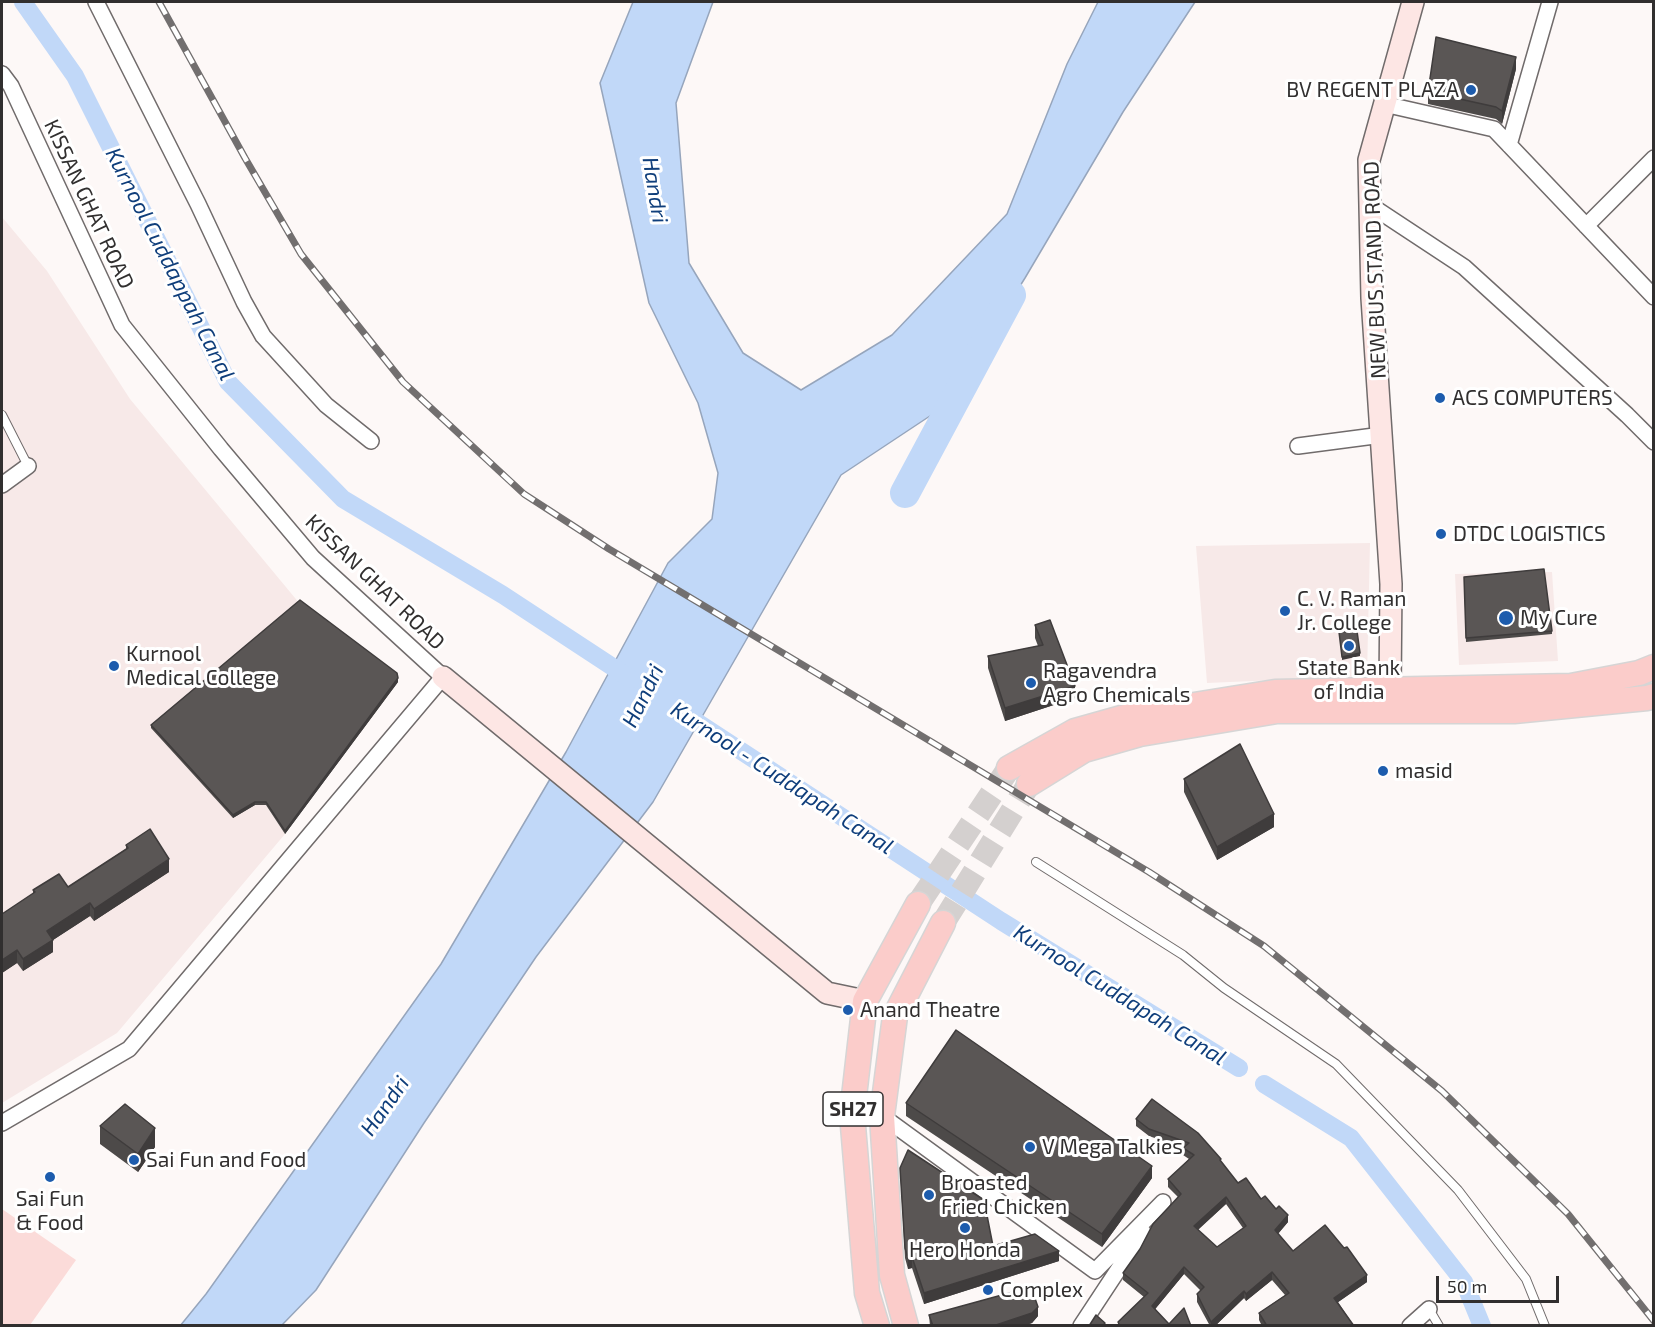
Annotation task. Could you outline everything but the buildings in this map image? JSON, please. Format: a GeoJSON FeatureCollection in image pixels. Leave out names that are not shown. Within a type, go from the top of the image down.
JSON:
{"type":"FeatureCollection","features":[{"type":"Feature","properties":{"kind":"main road","name":"NEW BUS STAND ROAD"},"geometry":{"type":"LineString","coordinates":[[1388,700],[1391,584],[1372,298],[1369,160],[1413,2]]}},
{"type":"Feature","properties":{"kind":"main road"},"geometry":{"type":"LineString","coordinates":[[1029,784],[1084,750],[1140,734],[1277,711],[1571,686],[1639,673],[1653,667]]}},
{"type":"Feature","properties":{"kind":"main road"},"geometry":{"type":"LineString","coordinates":[[443,676],[827,993],[865,1001]]}},
{"type":"Feature","properties":{"kind":"main road"},"geometry":{"type":"LineString","coordinates":[[1009,768],[1075,731],[1132,716],[1275,692],[1514,711],[1579,706],[1653,696]]}},
{"type":"Feature","properties":{"kind":"main road","name":"SH27"},"geometry":{"type":"LineString","coordinates":[[877,1326],[867,1293],[852,1114],[865,1001],[918,904]]}},
{"type":"Feature","properties":{"kind":"main road","name":"SH27"},"geometry":{"type":"LineString","coordinates":[[906,1326],[892,1275],[882,1116],[895,1016],[943,923]]}},
{"type":"Feature","properties":{"kind":"street"},"geometry":{"type":"LineString","coordinates":[[96,2],[263,336],[326,405],[371,441]]}},
{"type":"Feature","properties":{"kind":"street"},"geometry":{"type":"LineString","coordinates":[[1509,145],[1550,2]]}},
{"type":"Feature","properties":{"kind":"street","name":"KISSAN GHAT ROAD"},"geometry":{"type":"LineString","coordinates":[[2,74],[11,86],[122,325],[220,449],[313,558],[443,676],[129,1049],[2,1123]]}},
{"type":"Feature","properties":{"kind":"street"},"geometry":{"type":"LineString","coordinates":[[1384,104],[1494,129],[1653,297]]}},
{"type":"Feature","properties":{"kind":"street"},"geometry":{"type":"LineString","coordinates":[[1586,226],[1653,158]]}},
{"type":"Feature","properties":{"kind":"street"},"geometry":{"type":"LineString","coordinates":[[1370,205],[1464,267],[1627,415],[1653,442]]}},
{"type":"Feature","properties":{"kind":"street"},"geometry":{"type":"LineString","coordinates":[[1298,446],[1382,435]]}},
{"type":"Feature","properties":{"kind":"street"},"geometry":{"type":"LineString","coordinates":[[2,484],[28,466]]}},
{"type":"Feature","properties":{"kind":"street"},"geometry":{"type":"LineString","coordinates":[[882,1116],[1095,1271],[1163,1202],[1081,1326]]}},
{"type":"Feature","properties":{"kind":"street"},"geometry":{"type":"LineString","coordinates":[[1410,1326],[1429,1309]]}},
{"type":"Feature","properties":{"kind":"lane"},"geometry":{"type":"LineString","coordinates":[[2,415],[28,466]]}},
{"type":"Feature","properties":{"kind":"lane"},"geometry":{"type":"LineString","coordinates":[[1036,862],[1183,955],[1224,988],[1336,1064],[1458,1190],[1526,1279],[1545,1326]]}},
{"type":"Feature","properties":{"kind":"lane"},"geometry":{"type":"LineString","coordinates":[[1429,1309],[1439,1326]]}},
{"type":"Feature","properties":{"kind":"shaded area","name":"Kurnool Medical College"},"geometry":{"type":"Polygon","coordinates":[[[2,217],[47,271],[130,399],[300,604],[233,818],[255,805],[266,805],[285,834],[117,1033],[2,1103],[2,217]]]}},
{"type":"Feature","properties":{"kind":"shaded area","name":"C. V. Raman Jr. College"},"geometry":{"type":"Polygon","coordinates":[[[1370,543],[1367,676],[1207,683],[1196,546],[1370,543]]]}},
{"type":"Feature","properties":{"kind":"shaded area","name":"My Cure"},"geometry":{"type":"Polygon","coordinates":[[[1552,572],[1558,661],[1459,665],[1455,574],[1552,572]]]}},
{"type":"Feature","properties":{"kind":"shaded area"},"geometry":{"type":"Polygon","coordinates":[[[2,1209],[76,1260],[30,1325],[2,1325],[2,1209]]]}},
{"type":"Feature","properties":{"kind":"water","name":"Handri"},"geometry":{"type":"Polygon","coordinates":[[[633,2],[713,2],[676,103],[689,263],[743,353],[801,390],[892,335],[1007,214],[1067,64],[1098,2],[1195,2],[1123,112],[1025,278],[945,406],[841,475],[653,802],[536,957],[424,1123],[316,1290],[282,1325],[180,1326],[206,1294],[441,964],[566,752],[668,563],[712,519],[718,473],[698,403],[649,303],[600,83],[633,2]]]}},
{"type":"Feature","properties":{"kind":"waterway","name":"Kurnool Cuddappah Canal"},"geometry":{"type":"LineString","coordinates":[[23,2],[75,76],[228,382],[343,499],[503,595],[631,679]]}},
{"type":"Feature","properties":{"kind":"waterway"},"geometry":{"type":"LineString","coordinates":[[905,493],[1011,295]]}},
{"type":"Feature","properties":{"kind":"waterway","name":"Kurnool - Cuddapah Canal"},"geometry":{"type":"LineString","coordinates":[[680,711],[1001,921],[1239,1068]]}},
{"type":"Feature","properties":{"kind":"waterway","name":"Kurnool Cuddapah Canal"},"geometry":{"type":"LineString","coordinates":[[1264,1084],[1351,1138],[1464,1282],[1482,1326]]}},
{"type":"Feature","properties":{"kind":"tunnel"},"geometry":{"type":"LineString","coordinates":[[918,904],[1009,768]]}},
{"type":"Feature","properties":{"kind":"tunnel"},"geometry":{"type":"LineString","coordinates":[[943,923],[1029,784]]}},
{"type":"Feature","properties":{"kind":"railway"},"geometry":{"type":"LineString","coordinates":[[159,2],[301,254],[403,382],[524,494],[609,549],[1149,872],[1264,946],[1442,1091],[1568,1214],[1654,1321]]}},
{"type":"Feature","properties":{"kind":"place","name":"BV REGENT PLAZA"},"geometry":{"type":"Point","coordinates":[1471,90]}},
{"type":"Feature","properties":{"kind":"place","name":"ACS COMPUTERS"},"geometry":{"type":"Point","coordinates":[1440,398]}},
{"type":"Feature","properties":{"kind":"place","name":"DTDC LOGISTICS"},"geometry":{"type":"Point","coordinates":[1441,534]}},
{"type":"Feature","properties":{"kind":"place","name":"C. V. Raman Jr. College"},"geometry":{"type":"Point","coordinates":[1285,611]}},
{"type":"Feature","properties":{"kind":"place","name":"My Cure"},"geometry":{"type":"Point","coordinates":[1506,618]}},
{"type":"Feature","properties":{"kind":"place","name":"State Bank of India"},"geometry":{"type":"Point","coordinates":[1349,646]}},
{"type":"Feature","properties":{"kind":"place","name":"Kurnool Medical College"},"geometry":{"type":"Point","coordinates":[114,666]}},
{"type":"Feature","properties":{"kind":"place","name":"Ragavendra Agro Chemicals"},"geometry":{"type":"Point","coordinates":[1031,683]}},
{"type":"Feature","properties":{"kind":"place","name":"masid"},"geometry":{"type":"Point","coordinates":[1383,771]}},
{"type":"Feature","properties":{"kind":"place","name":"Anand Theatre"},"geometry":{"type":"Point","coordinates":[848,1010]}},
{"type":"Feature","properties":{"kind":"place","name":"V Mega Talkies"},"geometry":{"type":"Point","coordinates":[1030,1147]}},
{"type":"Feature","properties":{"kind":"place","name":"Sai Fun and Food"},"geometry":{"type":"Point","coordinates":[134,1160]}},
{"type":"Feature","properties":{"kind":"place","name":"Sai Fun & Food"},"geometry":{"type":"Point","coordinates":[50,1177]}},
{"type":"Feature","properties":{"kind":"place","name":"Broasted Fried Chicken"},"geometry":{"type":"Point","coordinates":[929,1195]}},
{"type":"Feature","properties":{"kind":"place","name":"Hero Honda"},"geometry":{"type":"Point","coordinates":[965,1228]}},
{"type":"Feature","properties":{"kind":"place","name":"Complex"},"geometry":{"type":"Point","coordinates":[988,1290]}}]}
